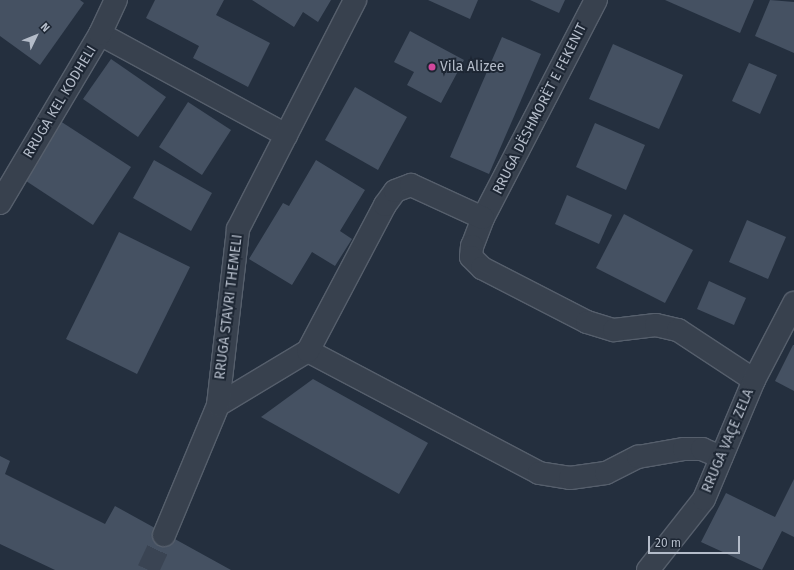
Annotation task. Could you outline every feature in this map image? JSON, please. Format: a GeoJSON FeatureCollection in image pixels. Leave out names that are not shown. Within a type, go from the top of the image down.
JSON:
{"type":"FeatureCollection","features":[{"type":"Feature","properties":{"kind":"street","name":"RRUGA STAVRI THEMELI"},"geometry":{"type":"LineString","coordinates":[[164,535],[218,405],[238,229],[355,0]]}},
{"type":"Feature","properties":{"kind":"street","name":"RRUGA DËSHMORËT E FEKENIT"},"geometry":{"type":"LineString","coordinates":[[596,0],[483,218],[472,246],[471,257],[482,268],[587,322],[614,330],[656,325],[678,330],[754,380]]}},
{"type":"Feature","properties":{"kind":"street","name":"RRUGA KEL KODHELI"},"geometry":{"type":"LineString","coordinates":[[0,203],[7,174],[100,34],[112,2]]}},
{"type":"Feature","properties":{"kind":"street"},"geometry":{"type":"LineString","coordinates":[[100,34],[286,135]]}},
{"type":"Feature","properties":{"kind":"street"},"geometry":{"type":"LineString","coordinates":[[218,405],[308,351],[384,205],[395,191],[411,185],[483,218]]}},
{"type":"Feature","properties":{"kind":"street","name":"RRUGA VAÇE ZELA"},"geometry":{"type":"LineString","coordinates":[[648,570],[704,499],[754,380],[794,303]]}},
{"type":"Feature","properties":{"kind":"street"},"geometry":{"type":"LineString","coordinates":[[308,351],[539,473],[570,478],[606,473],[638,457],[684,449],[702,449],[719,466]]}},
{"type":"Feature","properties":{"kind":"building"},"geometry":{"type":"Polygon","coordinates":[[[0,0],[80,0],[84,3],[40,65],[0,36],[0,0]]]}},
{"type":"Feature","properties":{"kind":"building"},"geometry":{"type":"Polygon","coordinates":[[[155,0],[224,0],[216,15],[270,43],[248,87],[193,58],[199,46],[146,18],[155,0]]]}},
{"type":"Feature","properties":{"kind":"building"},"geometry":{"type":"Polygon","coordinates":[[[252,0],[331,0],[318,22],[303,12],[294,27],[252,0]]]}},
{"type":"Feature","properties":{"kind":"building"},"geometry":{"type":"Polygon","coordinates":[[[428,0],[478,0],[470,19],[428,0]]]}},
{"type":"Feature","properties":{"kind":"building"},"geometry":{"type":"Polygon","coordinates":[[[530,0],[565,0],[559,13],[530,0]]]}},
{"type":"Feature","properties":{"kind":"building"},"geometry":{"type":"Polygon","coordinates":[[[665,0],[754,0],[740,33],[665,0]]]}},
{"type":"Feature","properties":{"kind":"building"},"geometry":{"type":"Polygon","coordinates":[[[770,0],[794,2],[794,53],[755,36],[770,0]]]}},
{"type":"Feature","properties":{"kind":"building","name":"Vila Alizee"},"geometry":{"type":"Polygon","coordinates":[[[410,31],[464,60],[441,103],[407,85],[414,72],[394,62],[410,31]]]}},
{"type":"Feature","properties":{"kind":"building"},"geometry":{"type":"Polygon","coordinates":[[[502,37],[541,54],[489,174],[450,157],[502,37]]]}},
{"type":"Feature","properties":{"kind":"building"},"geometry":{"type":"Polygon","coordinates":[[[613,44],[683,75],[659,129],[589,99],[613,44]]]}},
{"type":"Feature","properties":{"kind":"building"},"geometry":{"type":"Polygon","coordinates":[[[111,59],[166,97],[138,137],[83,99],[111,59]]]}},
{"type":"Feature","properties":{"kind":"building"},"geometry":{"type":"Polygon","coordinates":[[[749,63],[777,75],[760,114],[732,101],[749,63]]]}},
{"type":"Feature","properties":{"kind":"building"},"geometry":{"type":"Polygon","coordinates":[[[355,87],[407,117],[378,170],[325,140],[355,87]]]}},
{"type":"Feature","properties":{"kind":"building"},"geometry":{"type":"Polygon","coordinates":[[[188,102],[231,130],[202,175],[159,147],[188,102]]]}},
{"type":"Feature","properties":{"kind":"building"},"geometry":{"type":"Polygon","coordinates":[[[57,119],[131,167],[93,225],[20,177],[57,119]]]}},
{"type":"Feature","properties":{"kind":"building"},"geometry":{"type":"Polygon","coordinates":[[[595,123],[645,145],[626,190],[576,167],[595,123]]]}},
{"type":"Feature","properties":{"kind":"building"},"geometry":{"type":"Polygon","coordinates":[[[154,160],[212,193],[191,231],[133,198],[154,160]]]}},
{"type":"Feature","properties":{"kind":"building"},"geometry":{"type":"Polygon","coordinates":[[[316,160],[365,190],[340,231],[352,239],[335,266],[312,252],[292,285],[249,259],[283,203],[289,206],[316,160]]]}},
{"type":"Feature","properties":{"kind":"building"},"geometry":{"type":"Polygon","coordinates":[[[567,195],[612,215],[599,244],[555,224],[567,195]]]}},
{"type":"Feature","properties":{"kind":"building"},"geometry":{"type":"Polygon","coordinates":[[[624,214],[693,250],[665,303],[596,268],[624,214]]]}},
{"type":"Feature","properties":{"kind":"building"},"geometry":{"type":"Polygon","coordinates":[[[747,220],[786,237],[768,279],[729,262],[747,220]]]}},
{"type":"Feature","properties":{"kind":"building"},"geometry":{"type":"Polygon","coordinates":[[[119,232],[190,267],[137,374],[66,339],[119,232]]]}},
{"type":"Feature","properties":{"kind":"building"},"geometry":{"type":"Polygon","coordinates":[[[709,281],[746,298],[734,325],[697,309],[709,281]]]}},
{"type":"Feature","properties":{"kind":"building"},"geometry":{"type":"Polygon","coordinates":[[[794,345],[794,391],[775,381],[794,345]]]}},
{"type":"Feature","properties":{"kind":"building"},"geometry":{"type":"Polygon","coordinates":[[[313,379],[428,443],[399,494],[261,417],[313,379]]]}},
{"type":"Feature","properties":{"kind":"building"},"geometry":{"type":"Polygon","coordinates":[[[0,456],[10,461],[5,474],[105,524],[115,506],[231,570],[55,570],[0,544],[0,456]]]}},
{"type":"Feature","properties":{"kind":"building"},"geometry":{"type":"Polygon","coordinates":[[[794,479],[794,537],[782,531],[762,570],[701,542],[726,493],[775,517],[794,479]]]}},
{"type":"Feature","properties":{"kind":"tunnel"},"geometry":{"type":"LineString","coordinates":[[148,570],[164,535]]}},
{"type":"Feature","properties":{"kind":"place","name":"Vila Alizee"},"geometry":{"type":"Point","coordinates":[432,67]}}]}
